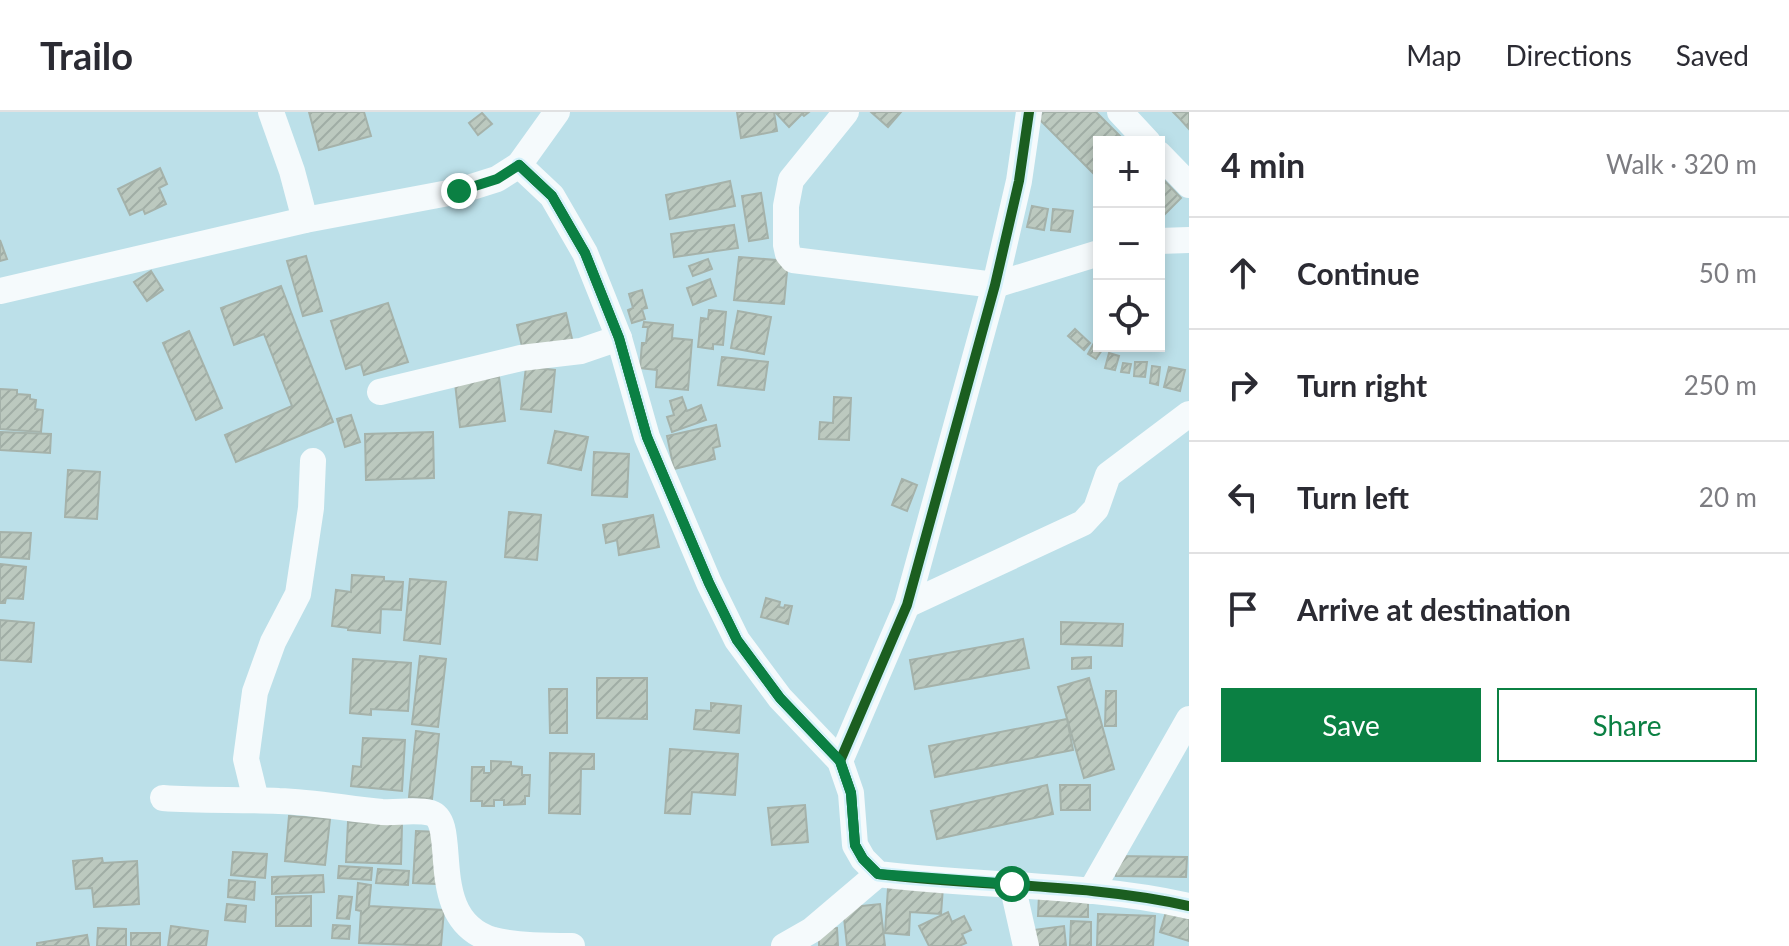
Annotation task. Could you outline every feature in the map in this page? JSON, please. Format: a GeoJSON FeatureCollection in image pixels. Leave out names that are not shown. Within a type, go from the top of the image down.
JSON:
{"type":"FeatureCollection","features":[{"type":"Feature","properties":{"kind":"street"},"geometry":{"type":"LineString","coordinates":[[271,112],[305,220]]}},
{"type":"Feature","properties":{"kind":"street"},"geometry":{"type":"LineString","coordinates":[[0,291],[305,220],[459,191],[497,179],[519,165],[557,112]]}},
{"type":"Feature","properties":{"kind":"street"},"geometry":{"type":"LineString","coordinates":[[846,112],[791,180],[786,206],[786,245],[793,260],[995,285],[1093,255]]}},
{"type":"Feature","properties":{"kind":"street"},"geometry":{"type":"LineString","coordinates":[[840,761],[907,605],[995,285],[1019,181],[1029,112]]}},
{"type":"Feature","properties":{"kind":"street"},"geometry":{"type":"LineString","coordinates":[[1120,112],[1142,136]]}},
{"type":"Feature","properties":{"kind":"street"},"geometry":{"type":"LineString","coordinates":[[1165,160],[1189,185]]}},
{"type":"Feature","properties":{"kind":"street"},"geometry":{"type":"LineString","coordinates":[[519,165],[552,196],[585,253],[619,338],[647,437],[709,583],[737,640],[780,698],[840,761],[851,793],[855,845],[863,859],[878,874],[1151,897],[1189,906]]}},
{"type":"Feature","properties":{"kind":"street"},"geometry":{"type":"LineString","coordinates":[[1165,241],[1189,240]]}},
{"type":"Feature","properties":{"kind":"street"},"geometry":{"type":"LineString","coordinates":[[380,392],[521,358],[581,351],[619,338]]}},
{"type":"Feature","properties":{"kind":"street"},"geometry":{"type":"LineString","coordinates":[[907,605],[1083,523],[1096,509],[1108,475],[1189,414]]}},
{"type":"Feature","properties":{"kind":"street"},"geometry":{"type":"LineString","coordinates":[[256,800],[246,759],[255,692],[273,642],[298,594],[311,508],[313,461]]}},
{"type":"Feature","properties":{"kind":"street"},"geometry":{"type":"LineString","coordinates":[[1091,891],[1189,719]]}},
{"type":"Feature","properties":{"kind":"street"},"geometry":{"type":"LineString","coordinates":[[163,798],[256,800],[432,814],[440,819],[445,832],[445,866],[450,898],[465,922],[492,940],[524,945],[572,946]]}},
{"type":"Feature","properties":{"kind":"street"},"geometry":{"type":"LineString","coordinates":[[784,946],[812,930],[878,874]]}},
{"type":"Feature","properties":{"kind":"street"},"geometry":{"type":"LineString","coordinates":[[1012,884],[1026,946]]}},
{"type":"Feature","properties":{"kind":"building"},"geometry":{"type":"Polygon","coordinates":[[[309,112],[364,112],[371,136],[319,150],[309,112]]]}},
{"type":"Feature","properties":{"kind":"building"},"geometry":{"type":"Polygon","coordinates":[[[737,112],[774,112],[777,131],[741,138],[737,112]]]}},
{"type":"Feature","properties":{"kind":"building"},"geometry":{"type":"Polygon","coordinates":[[[775,112],[809,112],[804,116],[802,114],[789,127],[775,112]]]}},
{"type":"Feature","properties":{"kind":"building"},"geometry":{"type":"Polygon","coordinates":[[[871,112],[901,112],[888,127],[871,112]]]}},
{"type":"Feature","properties":{"kind":"building"},"geometry":{"type":"Polygon","coordinates":[[[1044,112],[1096,112],[1120,136],[1093,136],[1093,173],[1038,118],[1044,112]]]}},
{"type":"Feature","properties":{"kind":"building"},"geometry":{"type":"Polygon","coordinates":[[[1173,112],[1189,112],[1189,129],[1180,119],[1173,112]]]}},
{"type":"Feature","properties":{"kind":"building"},"geometry":{"type":"Polygon","coordinates":[[[482,113],[492,124],[478,135],[469,123],[482,113]]]}},
{"type":"Feature","properties":{"kind":"building"},"geometry":{"type":"Polygon","coordinates":[[[160,168],[167,184],[159,188],[166,204],[145,214],[143,209],[130,215],[118,189],[160,168]]]}},
{"type":"Feature","properties":{"kind":"building"},"geometry":{"type":"Polygon","coordinates":[[[730,181],[735,206],[670,219],[666,195],[730,181]]]}},
{"type":"Feature","properties":{"kind":"building"},"geometry":{"type":"Polygon","coordinates":[[[1165,181],[1181,198],[1165,214],[1165,181]]]}},
{"type":"Feature","properties":{"kind":"building"},"geometry":{"type":"Polygon","coordinates":[[[761,193],[768,238],[749,241],[742,196],[761,193]]]}},
{"type":"Feature","properties":{"kind":"building"},"geometry":{"type":"Polygon","coordinates":[[[1032,206],[1048,209],[1044,230],[1027,227],[1032,206]]]}},
{"type":"Feature","properties":{"kind":"building"},"geometry":{"type":"Polygon","coordinates":[[[1053,209],[1073,211],[1070,232],[1051,230],[1053,209]]]}},
{"type":"Feature","properties":{"kind":"building"},"geometry":{"type":"Polygon","coordinates":[[[734,225],[738,248],[674,257],[671,234],[734,225]]]}},
{"type":"Feature","properties":{"kind":"building"},"geometry":{"type":"Polygon","coordinates":[[[0,240],[7,259],[0,261],[0,240]]]}},
{"type":"Feature","properties":{"kind":"building"},"geometry":{"type":"Polygon","coordinates":[[[306,256],[322,311],[303,316],[287,261],[306,256]]]}},
{"type":"Feature","properties":{"kind":"building"},"geometry":{"type":"Polygon","coordinates":[[[739,257],[788,261],[784,304],[734,300],[739,257]]]}},
{"type":"Feature","properties":{"kind":"building"},"geometry":{"type":"Polygon","coordinates":[[[708,259],[712,269],[693,276],[689,266],[708,259]]]}},
{"type":"Feature","properties":{"kind":"building"},"geometry":{"type":"Polygon","coordinates":[[[151,271],[163,290],[147,301],[134,282],[151,271]]]}},
{"type":"Feature","properties":{"kind":"building"},"geometry":{"type":"Polygon","coordinates":[[[710,279],[716,296],[693,305],[687,288],[710,279]]]}},
{"type":"Feature","properties":{"kind":"building"},"geometry":{"type":"Polygon","coordinates":[[[281,286],[333,422],[236,462],[225,435],[292,406],[264,334],[234,345],[221,308],[281,286]]]}},
{"type":"Feature","properties":{"kind":"building"},"geometry":{"type":"Polygon","coordinates":[[[642,290],[647,308],[642,309],[645,319],[632,323],[628,310],[633,308],[629,294],[642,290]]]}},
{"type":"Feature","properties":{"kind":"building"},"geometry":{"type":"Polygon","coordinates":[[[388,303],[408,362],[364,375],[361,364],[346,369],[331,321],[388,303]]]}},
{"type":"Feature","properties":{"kind":"building"},"geometry":{"type":"Polygon","coordinates":[[[709,310],[726,312],[723,345],[713,344],[713,349],[698,347],[701,318],[708,319],[709,310]]]}},
{"type":"Feature","properties":{"kind":"building"},"geometry":{"type":"Polygon","coordinates":[[[738,311],[771,317],[764,354],[731,348],[738,311]]]}},
{"type":"Feature","properties":{"kind":"building"},"geometry":{"type":"Polygon","coordinates":[[[566,313],[573,343],[524,355],[517,325],[566,313]]]}},
{"type":"Feature","properties":{"kind":"building"},"geometry":{"type":"Polygon","coordinates":[[[644,322],[673,325],[672,338],[692,340],[688,390],[656,387],[657,370],[640,368],[642,343],[646,343],[648,327],[643,327],[644,322]]]}},
{"type":"Feature","properties":{"kind":"building"},"geometry":{"type":"Polygon","coordinates":[[[1075,329],[1090,343],[1084,350],[1068,336],[1075,329]]]}},
{"type":"Feature","properties":{"kind":"building"},"geometry":{"type":"Polygon","coordinates":[[[189,331],[222,408],[196,420],[163,343],[189,331]]]}},
{"type":"Feature","properties":{"kind":"building"},"geometry":{"type":"Polygon","coordinates":[[[1093,345],[1093,352],[1101,352],[1096,359],[1088,354],[1093,345]]]}},
{"type":"Feature","properties":{"kind":"building"},"geometry":{"type":"Polygon","coordinates":[[[1109,353],[1119,356],[1115,370],[1105,368],[1109,353]]]}},
{"type":"Feature","properties":{"kind":"building"},"geometry":{"type":"Polygon","coordinates":[[[722,357],[768,362],[764,390],[718,385],[722,357]]]}},
{"type":"Feature","properties":{"kind":"building"},"geometry":{"type":"Polygon","coordinates":[[[1135,362],[1147,362],[1145,377],[1134,376],[1135,362]]]}},
{"type":"Feature","properties":{"kind":"building"},"geometry":{"type":"Polygon","coordinates":[[[1123,363],[1131,364],[1129,373],[1121,372],[1123,363]]]}},
{"type":"Feature","properties":{"kind":"building"},"geometry":{"type":"Polygon","coordinates":[[[1152,366],[1160,367],[1158,385],[1150,383],[1152,366]]]}},
{"type":"Feature","properties":{"kind":"building"},"geometry":{"type":"Polygon","coordinates":[[[526,367],[555,370],[551,412],[521,409],[526,367]]]}},
{"type":"Feature","properties":{"kind":"building"},"geometry":{"type":"Polygon","coordinates":[[[1169,367],[1185,370],[1180,391],[1164,387],[1169,367]]]}},
{"type":"Feature","properties":{"kind":"building"},"geometry":{"type":"Polygon","coordinates":[[[499,377],[505,421],[460,427],[455,383],[499,377]]]}},
{"type":"Feature","properties":{"kind":"building"},"geometry":{"type":"Polygon","coordinates":[[[0,389],[17,390],[17,394],[30,395],[30,399],[36,400],[35,409],[43,410],[41,432],[0,429],[0,389]]]}},
{"type":"Feature","properties":{"kind":"building"},"geometry":{"type":"Polygon","coordinates":[[[682,397],[687,411],[701,405],[706,420],[672,432],[667,417],[674,415],[670,401],[682,397]]]}},
{"type":"Feature","properties":{"kind":"building"},"geometry":{"type":"Polygon","coordinates":[[[834,397],[851,398],[849,440],[819,439],[820,422],[833,423],[834,397]]]}},
{"type":"Feature","properties":{"kind":"building"},"geometry":{"type":"Polygon","coordinates":[[[351,415],[360,442],[345,447],[337,419],[351,415]]]}},
{"type":"Feature","properties":{"kind":"building"},"geometry":{"type":"Polygon","coordinates":[[[716,425],[720,446],[713,448],[715,459],[674,469],[667,436],[716,425]]]}},
{"type":"Feature","properties":{"kind":"building"},"geometry":{"type":"Polygon","coordinates":[[[555,431],[588,437],[581,470],[548,463],[555,431]]]}},
{"type":"Feature","properties":{"kind":"building"},"geometry":{"type":"Polygon","coordinates":[[[0,432],[51,434],[50,453],[0,450],[0,432]]]}},
{"type":"Feature","properties":{"kind":"building"},"geometry":{"type":"Polygon","coordinates":[[[433,432],[434,478],[366,480],[365,434],[433,432]]]}},
{"type":"Feature","properties":{"kind":"building"},"geometry":{"type":"Polygon","coordinates":[[[594,452],[629,454],[627,497],[592,495],[594,452]]]}},
{"type":"Feature","properties":{"kind":"building"},"geometry":{"type":"Polygon","coordinates":[[[68,470],[100,472],[97,519],[65,517],[68,470]]]}},
{"type":"Feature","properties":{"kind":"building"},"geometry":{"type":"Polygon","coordinates":[[[902,479],[917,485],[907,511],[892,505],[902,479]]]}},
{"type":"Feature","properties":{"kind":"building"},"geometry":{"type":"Polygon","coordinates":[[[509,512],[541,515],[537,560],[505,557],[509,512]]]}},
{"type":"Feature","properties":{"kind":"building"},"geometry":{"type":"Polygon","coordinates":[[[653,515],[659,547],[619,555],[617,540],[606,543],[603,525],[653,515]]]}},
{"type":"Feature","properties":{"kind":"building"},"geometry":{"type":"Polygon","coordinates":[[[0,532],[31,533],[29,559],[0,557],[0,532]]]}},
{"type":"Feature","properties":{"kind":"building"},"geometry":{"type":"Polygon","coordinates":[[[0,564],[26,567],[23,599],[6,598],[5,603],[0,603],[0,564]]]}},
{"type":"Feature","properties":{"kind":"building"},"geometry":{"type":"Polygon","coordinates":[[[352,575],[403,582],[401,610],[381,609],[380,633],[332,626],[336,590],[351,592],[352,575]]]}},
{"type":"Feature","properties":{"kind":"building"},"geometry":{"type":"Polygon","coordinates":[[[410,579],[446,582],[440,644],[404,640],[410,579]]]}},
{"type":"Feature","properties":{"kind":"building"},"geometry":{"type":"Polygon","coordinates":[[[766,598],[780,602],[779,607],[792,606],[788,624],[761,617],[766,598]]]}},
{"type":"Feature","properties":{"kind":"building"},"geometry":{"type":"Polygon","coordinates":[[[0,620],[34,623],[31,662],[0,660],[0,620]]]}},
{"type":"Feature","properties":{"kind":"building"},"geometry":{"type":"Polygon","coordinates":[[[1061,622],[1123,624],[1122,646],[1061,644],[1061,622]]]}},
{"type":"Feature","properties":{"kind":"building"},"geometry":{"type":"Polygon","coordinates":[[[1023,639],[1029,668],[915,689],[910,660],[1023,639]]]}},
{"type":"Feature","properties":{"kind":"building"},"geometry":{"type":"Polygon","coordinates":[[[420,656],[446,659],[438,727],[412,724],[420,656]]]}},
{"type":"Feature","properties":{"kind":"building"},"geometry":{"type":"Polygon","coordinates":[[[1091,657],[1091,668],[1072,669],[1072,658],[1091,657]]]}},
{"type":"Feature","properties":{"kind":"building"},"geometry":{"type":"Polygon","coordinates":[[[353,659],[411,663],[408,711],[371,709],[371,715],[350,713],[353,659]]]}},
{"type":"Feature","properties":{"kind":"building"},"geometry":{"type":"Polygon","coordinates":[[[597,678],[647,678],[647,719],[597,718],[597,678]]]}},
{"type":"Feature","properties":{"kind":"building"},"geometry":{"type":"Polygon","coordinates":[[[1089,678],[1114,769],[1084,778],[1058,687],[1089,678]]]}},
{"type":"Feature","properties":{"kind":"building"},"geometry":{"type":"Polygon","coordinates":[[[549,689],[567,689],[567,733],[550,733],[549,689]]]}},
{"type":"Feature","properties":{"kind":"building"},"geometry":{"type":"Polygon","coordinates":[[[1106,691],[1116,691],[1116,726],[1105,726],[1106,691]]]}},
{"type":"Feature","properties":{"kind":"building"},"geometry":{"type":"Polygon","coordinates":[[[711,703],[741,706],[739,733],[694,729],[696,710],[711,711],[711,703]]]}},
{"type":"Feature","properties":{"kind":"building"},"geometry":{"type":"Polygon","coordinates":[[[1067,719],[1073,750],[935,777],[929,746],[1067,719]]]}},
{"type":"Feature","properties":{"kind":"building"},"geometry":{"type":"Polygon","coordinates":[[[416,731],[439,734],[432,799],[409,797],[416,731]]]}},
{"type":"Feature","properties":{"kind":"building"},"geometry":{"type":"Polygon","coordinates":[[[363,738],[405,740],[402,791],[351,786],[353,766],[361,767],[363,738]]]}},
{"type":"Feature","properties":{"kind":"building"},"geometry":{"type":"Polygon","coordinates":[[[670,749],[738,754],[735,795],[692,792],[690,814],[665,813],[670,749]]]}},
{"type":"Feature","properties":{"kind":"building"},"geometry":{"type":"Polygon","coordinates":[[[550,753],[594,754],[594,769],[581,769],[580,814],[549,813],[550,753]]]}},
{"type":"Feature","properties":{"kind":"building"},"geometry":{"type":"Polygon","coordinates":[[[491,761],[511,762],[511,766],[522,767],[522,775],[530,775],[529,796],[525,796],[525,804],[504,805],[504,800],[494,800],[494,806],[482,806],[482,801],[471,801],[472,767],[484,767],[484,773],[491,773],[491,761]]]}},
{"type":"Feature","properties":{"kind":"building"},"geometry":{"type":"Polygon","coordinates":[[[1047,785],[1053,814],[937,839],[931,811],[1047,785]]]}},
{"type":"Feature","properties":{"kind":"building"},"geometry":{"type":"Polygon","coordinates":[[[1060,785],[1090,785],[1090,810],[1061,810],[1060,785]]]}},
{"type":"Feature","properties":{"kind":"building"},"geometry":{"type":"Polygon","coordinates":[[[805,805],[808,842],[772,845],[768,808],[805,805]]]}},
{"type":"Feature","properties":{"kind":"building"},"geometry":{"type":"Polygon","coordinates":[[[289,816],[330,819],[325,865],[285,861],[289,816]]]}},
{"type":"Feature","properties":{"kind":"building"},"geometry":{"type":"Polygon","coordinates":[[[348,822],[402,824],[401,864],[346,862],[348,822]]]}},
{"type":"Feature","properties":{"kind":"building"},"geometry":{"type":"Polygon","coordinates":[[[416,831],[439,832],[436,884],[413,883],[416,831]]]}},
{"type":"Feature","properties":{"kind":"building"},"geometry":{"type":"Polygon","coordinates":[[[233,852],[267,854],[265,878],[231,875],[233,852]]]}},
{"type":"Feature","properties":{"kind":"building"},"geometry":{"type":"Polygon","coordinates":[[[1116,856],[1187,857],[1186,877],[1116,876],[1116,856]]]}},
{"type":"Feature","properties":{"kind":"building"},"geometry":{"type":"Polygon","coordinates":[[[102,858],[103,863],[137,861],[139,904],[94,907],[92,888],[76,889],[73,861],[102,858]]]}},
{"type":"Feature","properties":{"kind":"building"},"geometry":{"type":"Polygon","coordinates":[[[339,866],[372,868],[371,880],[338,878],[339,866]]]}},
{"type":"Feature","properties":{"kind":"building"},"geometry":{"type":"Polygon","coordinates":[[[378,869],[409,871],[408,885],[376,883],[378,869]]]}},
{"type":"Feature","properties":{"kind":"building"},"geometry":{"type":"Polygon","coordinates":[[[323,875],[324,892],[272,894],[272,877],[323,875]]]}},
{"type":"Feature","properties":{"kind":"building"},"geometry":{"type":"Polygon","coordinates":[[[229,880],[255,882],[254,900],[228,897],[229,880]]]}},
{"type":"Feature","properties":{"kind":"building"},"geometry":{"type":"Polygon","coordinates":[[[358,883],[371,885],[369,906],[444,910],[441,946],[359,943],[361,911],[356,910],[358,883]]]}},
{"type":"Feature","properties":{"kind":"building"},"geometry":{"type":"Polygon","coordinates":[[[943,887],[941,914],[910,912],[909,935],[885,933],[888,888],[943,887]]]}},
{"type":"Feature","properties":{"kind":"building"},"geometry":{"type":"Polygon","coordinates":[[[1039,895],[1088,896],[1088,917],[1038,916],[1039,895]]]}},
{"type":"Feature","properties":{"kind":"building"},"geometry":{"type":"Polygon","coordinates":[[[311,896],[311,926],[276,926],[276,897],[311,896]]]}},
{"type":"Feature","properties":{"kind":"building"},"geometry":{"type":"Polygon","coordinates":[[[339,896],[352,897],[349,919],[337,918],[339,896]]]}},
{"type":"Feature","properties":{"kind":"building"},"geometry":{"type":"Polygon","coordinates":[[[227,904],[246,906],[245,922],[225,920],[227,904]]]}},
{"type":"Feature","properties":{"kind":"building"},"geometry":{"type":"Polygon","coordinates":[[[880,904],[885,946],[847,946],[843,908],[880,904]]]}},
{"type":"Feature","properties":{"kind":"building"},"geometry":{"type":"Polygon","coordinates":[[[948,912],[952,922],[964,916],[971,930],[962,934],[966,943],[959,946],[929,946],[919,926],[948,912]]]}},
{"type":"Feature","properties":{"kind":"building"},"geometry":{"type":"Polygon","coordinates":[[[1166,912],[1189,919],[1189,941],[1160,932],[1166,912]]]}},
{"type":"Feature","properties":{"kind":"building"},"geometry":{"type":"Polygon","coordinates":[[[1098,914],[1155,916],[1153,946],[1097,946],[1098,914]]]}},
{"type":"Feature","properties":{"kind":"building"},"geometry":{"type":"Polygon","coordinates":[[[1071,921],[1091,922],[1091,946],[1070,945],[1071,921]]]}},
{"type":"Feature","properties":{"kind":"building"},"geometry":{"type":"Polygon","coordinates":[[[333,925],[350,926],[349,939],[332,938],[333,925]]]}},
{"type":"Feature","properties":{"kind":"building"},"geometry":{"type":"Polygon","coordinates":[[[171,926],[208,931],[206,946],[168,946],[171,926]]]}},
{"type":"Feature","properties":{"kind":"building"},"geometry":{"type":"Polygon","coordinates":[[[1064,926],[1066,946],[1035,946],[1033,930],[1064,926]]]}},
{"type":"Feature","properties":{"kind":"building"},"geometry":{"type":"Polygon","coordinates":[[[98,928],[126,929],[126,946],[97,946],[98,928]]]}},
{"type":"Feature","properties":{"kind":"building"},"geometry":{"type":"Polygon","coordinates":[[[837,928],[838,946],[819,946],[819,929],[837,928]]]}},
{"type":"Feature","properties":{"kind":"building"},"geometry":{"type":"Polygon","coordinates":[[[131,933],[160,933],[160,946],[131,946],[131,933]]]}},
{"type":"Feature","properties":{"kind":"building"},"geometry":{"type":"Polygon","coordinates":[[[87,935],[89,946],[37,946],[37,943],[87,935]]]}},
{"type":"Feature","properties":{"kind":"cycle path"},"geometry":{"type":"LineString","coordinates":[[840,761],[907,605],[995,285],[1019,181],[1029,112]]}},
{"type":"Feature","properties":{"kind":"cycle path"},"geometry":{"type":"LineString","coordinates":[[519,165],[552,196],[585,253],[619,338],[647,437],[709,583],[737,640],[780,698],[840,761],[851,793],[855,845],[863,859],[878,874],[1112,893],[1189,906]]}},
{"type":"Feature","properties":{"kind":"route"},"geometry":{"type":"LineString","coordinates":[[459,191],[497,179],[519,165],[552,196],[585,253],[619,338],[647,437],[709,583],[737,640],[780,698],[840,761],[851,793],[855,845],[863,859],[878,874],[1012,884]]}}]}
